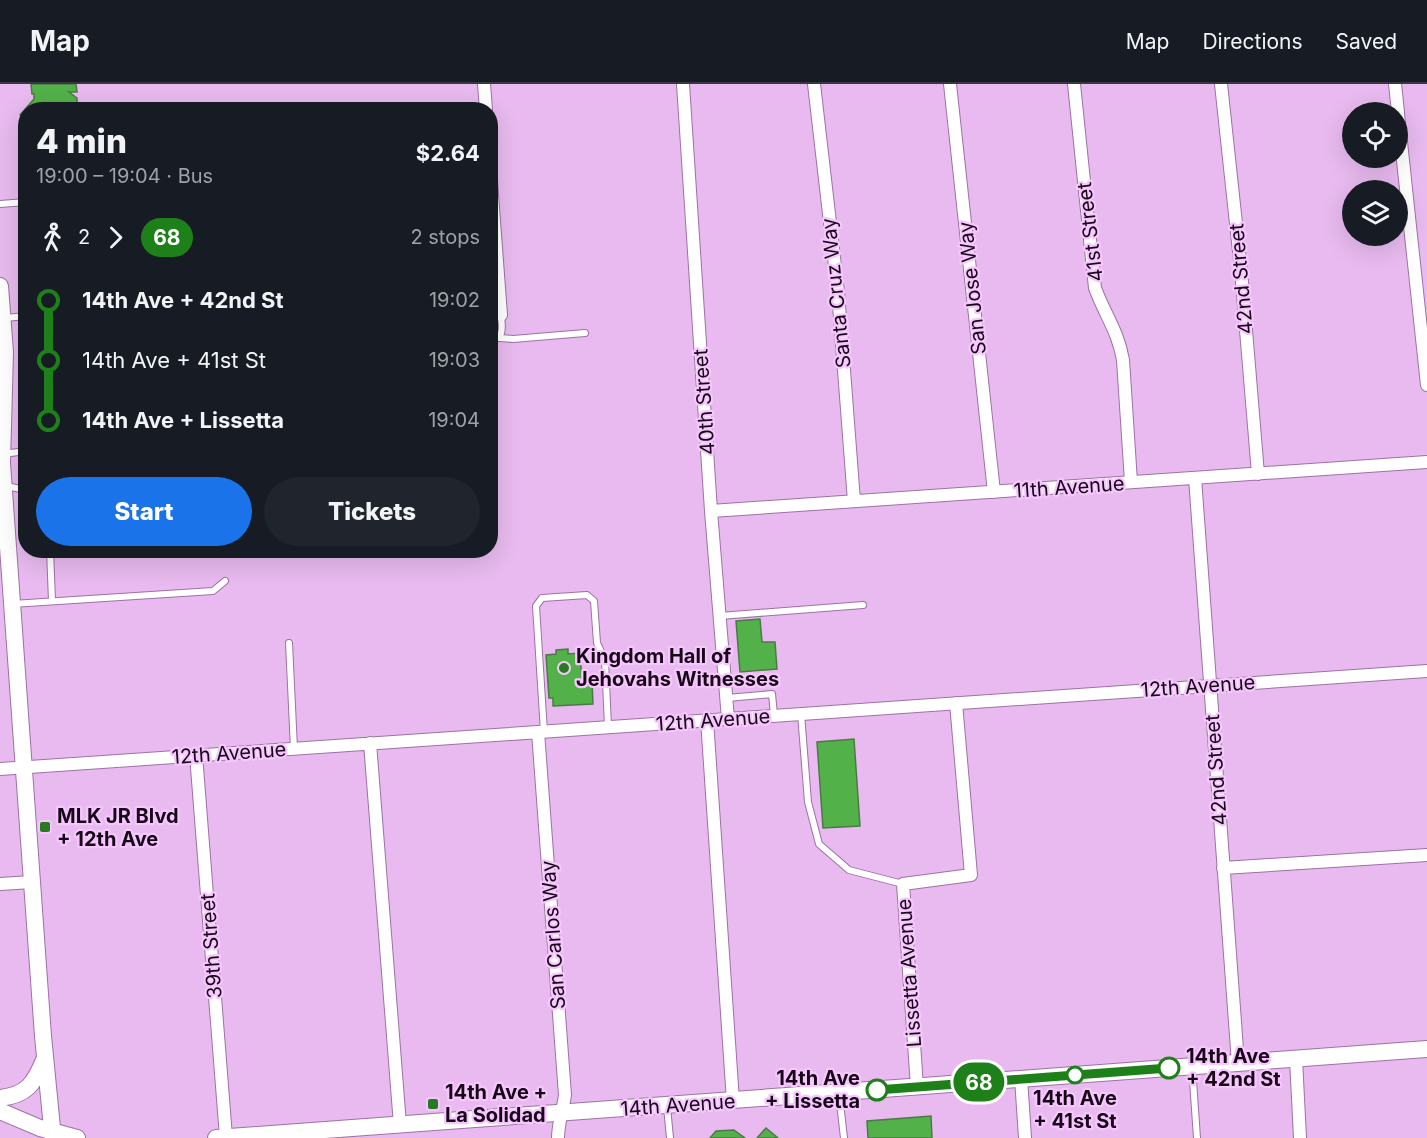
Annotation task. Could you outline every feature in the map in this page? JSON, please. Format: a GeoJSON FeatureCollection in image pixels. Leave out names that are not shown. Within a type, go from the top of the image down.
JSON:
{"type":"FeatureCollection","features":[{"type":"Feature","properties":{"kind":"street"},"geometry":{"type":"LineString","coordinates":[[484,84],[485,102]]}},
{"type":"Feature","properties":{"kind":"street","name":"40th Street"},"geometry":{"type":"LineString","coordinates":[[683,84],[711,511],[728,719]]}},
{"type":"Feature","properties":{"kind":"street","name":"Santa Cruz Way"},"geometry":{"type":"LineString","coordinates":[[814,84],[838,292],[854,501]]}},
{"type":"Feature","properties":{"kind":"street","name":"San Jose Way"},"geometry":{"type":"LineString","coordinates":[[950,84],[994,492]]}},
{"type":"Feature","properties":{"kind":"street","name":"41st Street"},"geometry":{"type":"LineString","coordinates":[[1074,84],[1095,288],[1114,327],[1123,360],[1131,482]]}},
{"type":"Feature","properties":{"kind":"street","name":"42nd Street"},"geometry":{"type":"LineString","coordinates":[[1221,84],[1241,270],[1258,474]]}},
{"type":"Feature","properties":{"kind":"street"},"geometry":{"type":"LineString","coordinates":[[1395,84],[1397,102]]}},
{"type":"Feature","properties":{"kind":"street"},"geometry":{"type":"LineString","coordinates":[[1404,168],[1427,385]]}},
{"type":"Feature","properties":{"kind":"street"},"geometry":{"type":"LineString","coordinates":[[498,275],[501,315]]}},
{"type":"Feature","properties":{"kind":"street"},"geometry":{"type":"LineString","coordinates":[[0,286],[5,352],[2,454],[6,605],[24,767],[53,1136]]}},
{"type":"Feature","properties":{"kind":"street","name":"11th Avenue"},"geometry":{"type":"LineString","coordinates":[[711,511],[1427,462]]}},
{"type":"Feature","properties":{"kind":"street","name":"42nd Street"},"geometry":{"type":"LineString","coordinates":[[1195,478],[1238,1063]]}},
{"type":"Feature","properties":{"kind":"street","name":"12th Avenue"},"geometry":{"type":"LineString","coordinates":[[0,769],[1427,671]]}},
{"type":"Feature","properties":{"kind":"street","name":"Lissetta Avenue"},"geometry":{"type":"LineString","coordinates":[[917,1087],[903,884],[971,875],[956,703]]}},
{"type":"Feature","properties":{"kind":"street"},"geometry":{"type":"LineString","coordinates":[[707,720],[734,1101]]}},
{"type":"Feature","properties":{"kind":"street","name":"San Carlos Way"},"geometry":{"type":"LineString","coordinates":[[541,732],[565,1095],[558,1138]]}},
{"type":"Feature","properties":{"kind":"street"},"geometry":{"type":"LineString","coordinates":[[370,743],[400,1125]]}},
{"type":"Feature","properties":{"kind":"street","name":"39th Street"},"geometry":{"type":"LineString","coordinates":[[196,755],[226,1137]]}},
{"type":"Feature","properties":{"kind":"street"},"geometry":{"type":"LineString","coordinates":[[1223,868],[1427,855]]}},
{"type":"Feature","properties":{"kind":"street"},"geometry":{"type":"LineString","coordinates":[[0,884],[32,882]]}},
{"type":"Feature","properties":{"kind":"street","name":"14th Avenue"},"geometry":{"type":"LineString","coordinates":[[216,1138],[362,1133],[400,1125],[1427,1049]]}},
{"type":"Feature","properties":{"kind":"street"},"geometry":{"type":"LineString","coordinates":[[0,1098],[22,1093],[36,1081],[45,1056]]}},
{"type":"Feature","properties":{"kind":"street"},"geometry":{"type":"LineString","coordinates":[[1296,1059],[1300,1138]]}},
{"type":"Feature","properties":{"kind":"street"},"geometry":{"type":"LineString","coordinates":[[1021,1078],[1025,1138]]}},
{"type":"Feature","properties":{"kind":"street"},"geometry":{"type":"LineString","coordinates":[[0,1111],[53,1136],[77,1138]]}},
{"type":"Feature","properties":{"kind":"lane"},"geometry":{"type":"LineString","coordinates":[[0,204],[18,203]]}},
{"type":"Feature","properties":{"kind":"lane"},"geometry":{"type":"LineString","coordinates":[[501,315],[500,338],[585,333]]}},
{"type":"Feature","properties":{"kind":"lane"},"geometry":{"type":"LineString","coordinates":[[2,318],[18,317]]}},
{"type":"Feature","properties":{"kind":"lane"},"geometry":{"type":"LineString","coordinates":[[2,454],[18,452]]}},
{"type":"Feature","properties":{"kind":"lane"},"geometry":{"type":"LineString","coordinates":[[3,485],[18,488]]}},
{"type":"Feature","properties":{"kind":"lane"},"geometry":{"type":"LineString","coordinates":[[50,558],[52,601]]}},
{"type":"Feature","properties":{"kind":"lane"},"geometry":{"type":"LineString","coordinates":[[6,605],[213,591],[225,581]]}},
{"type":"Feature","properties":{"kind":"lane"},"geometry":{"type":"LineString","coordinates":[[541,732],[536,606],[542,598],[587,595],[594,602],[597,643],[604,660],[608,727]]}},
{"type":"Feature","properties":{"kind":"lane"},"geometry":{"type":"LineString","coordinates":[[720,616],[863,605]]}},
{"type":"Feature","properties":{"kind":"lane"},"geometry":{"type":"LineString","coordinates":[[289,644],[294,749]]}},
{"type":"Feature","properties":{"kind":"lane"},"geometry":{"type":"LineString","coordinates":[[726,698],[772,694],[774,716]]}},
{"type":"Feature","properties":{"kind":"lane"},"geometry":{"type":"LineString","coordinates":[[801,714],[808,802],[819,844],[849,870],[903,884]]}},
{"type":"Feature","properties":{"kind":"lane"},"geometry":{"type":"LineString","coordinates":[[1192,1066],[1197,1138]]}},
{"type":"Feature","properties":{"kind":"lane"},"geometry":{"type":"LineString","coordinates":[[839,1093],[844,1138]]}},
{"type":"Feature","properties":{"kind":"lane"},"geometry":{"type":"LineString","coordinates":[[667,1106],[670,1138]]}},
{"type":"Feature","properties":{"kind":"building"},"geometry":{"type":"Polygon","coordinates":[[[31,84],[76,84],[77,92],[69,92],[77,98],[77,102],[31,102],[34,99],[34,94],[32,94],[31,84]]]}},
{"type":"Feature","properties":{"kind":"building"},"geometry":{"type":"Polygon","coordinates":[[[760,619],[762,642],[775,642],[777,669],[740,672],[736,621],[760,619]]]}},
{"type":"Feature","properties":{"kind":"building","name":"Kingdom Hall of Jehovahs Witnesses"},"geometry":{"type":"Polygon","coordinates":[[[568,649],[568,654],[580,653],[582,681],[592,681],[593,704],[553,706],[553,698],[549,698],[546,655],[556,654],[556,650],[568,649]]]}},
{"type":"Feature","properties":{"kind":"building"},"geometry":{"type":"Polygon","coordinates":[[[854,739],[860,826],[823,828],[817,742],[854,739]]]}},
{"type":"Feature","properties":{"kind":"building"},"geometry":{"type":"Polygon","coordinates":[[[931,1116],[932,1138],[868,1138],[867,1121],[931,1116]]]}},
{"type":"Feature","properties":{"kind":"building"},"geometry":{"type":"Polygon","coordinates":[[[766,1128],[778,1138],[757,1138],[766,1128]]]}},
{"type":"Feature","properties":{"kind":"building"},"geometry":{"type":"Polygon","coordinates":[[[734,1130],[745,1138],[710,1138],[716,1131],[734,1130]]]}},
{"type":"Feature","properties":{"kind":"bus line","name":"68"},"geometry":{"type":"LineString","coordinates":[[877,1090],[1169,1068]]}},
{"type":"Feature","properties":{"kind":"place","name":"Kingdom Hall of Jehovahs Witnesses"},"geometry":{"type":"Point","coordinates":[564,668]}},
{"type":"Feature","properties":{"kind":"place","name":"MLK JR Blvd + 12th Ave"},"geometry":{"type":"Point","coordinates":[45,827]}},
{"type":"Feature","properties":{"kind":"place","name":"14th Ave + 42nd St"},"geometry":{"type":"Point","coordinates":[1169,1068]}},
{"type":"Feature","properties":{"kind":"place","name":"14th Ave + 41st St"},"geometry":{"type":"Point","coordinates":[1075,1075]}},
{"type":"Feature","properties":{"kind":"place","name":"14th Ave + Lissetta"},"geometry":{"type":"Point","coordinates":[877,1090]}},
{"type":"Feature","properties":{"kind":"place","name":"14th Ave + La Solidad"},"geometry":{"type":"Point","coordinates":[433,1104]}}]}
